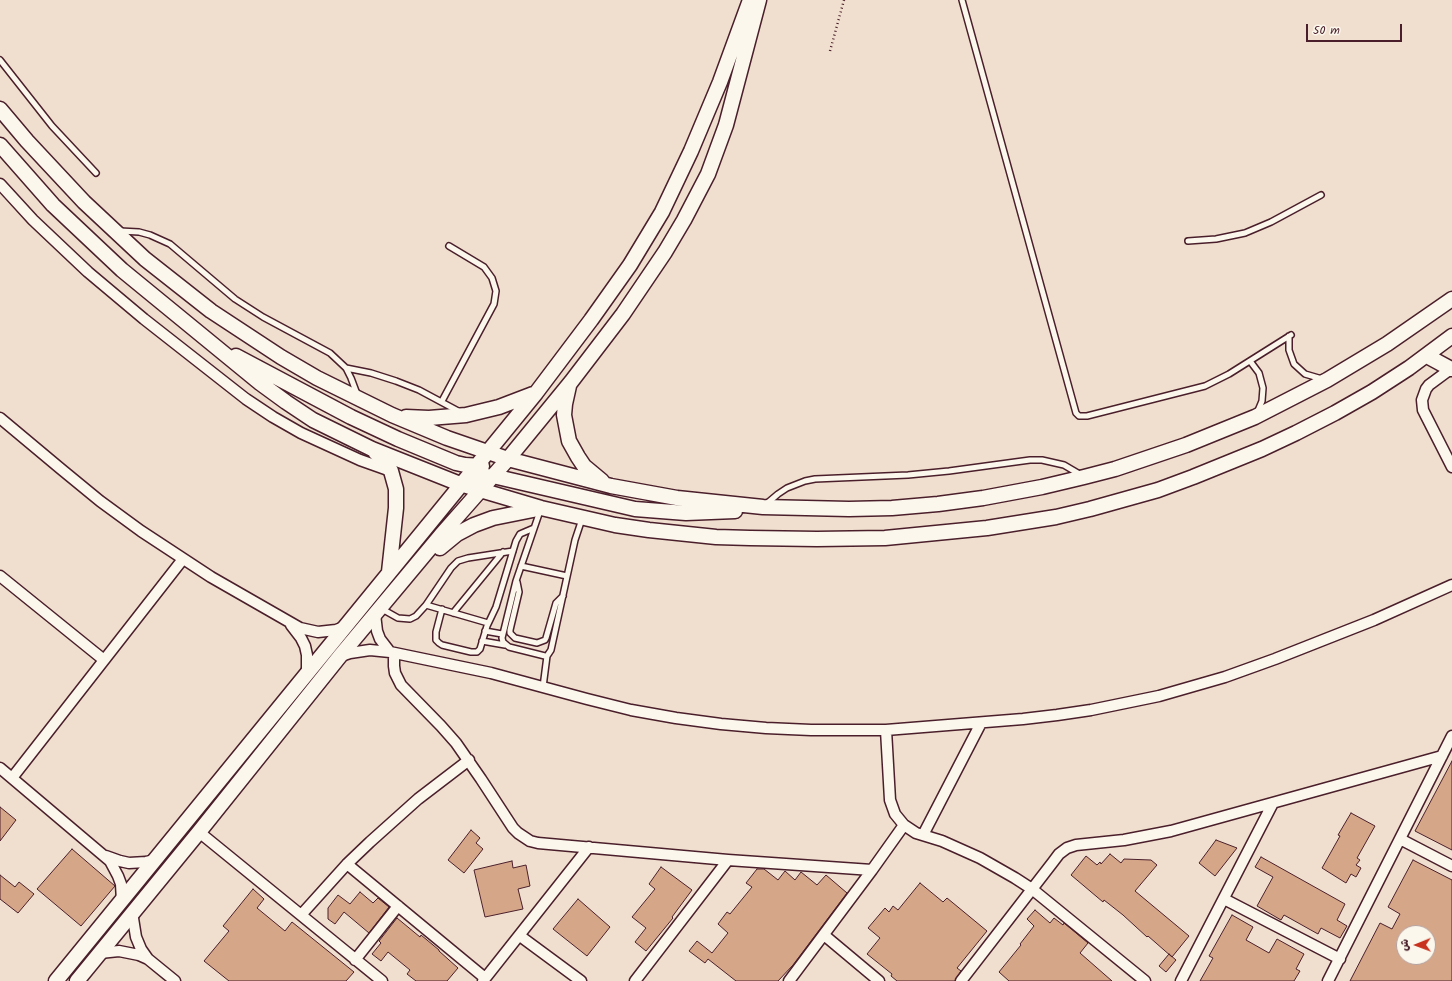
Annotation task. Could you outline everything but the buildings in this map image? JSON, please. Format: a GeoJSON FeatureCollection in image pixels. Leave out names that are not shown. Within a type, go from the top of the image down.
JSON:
{"type":"FeatureCollection","features":[{"type":"Feature","properties":{"kind":"street"},"geometry":{"type":"LineString","coordinates":[[56,981],[307,671],[536,393],[630,265],[662,212],[676,184],[706,116],[750,0]]}},
{"type":"Feature","properties":{"kind":"street"},"geometry":{"type":"LineString","coordinates":[[77,981],[340,656],[508,459],[571,382],[623,314],[680,227],[708,174],[726,125],[759,0]]}},
{"type":"Feature","properties":{"kind":"street"},"geometry":{"type":"LineString","coordinates":[[0,109],[54,172],[114,231],[178,285],[217,315],[281,357],[358,399],[392,415],[487,452],[611,486],[677,498],[763,507],[849,509],[892,508],[930,505],[990,497],[1084,477],[1115,469],[1179,448],[1255,416],[1327,380],[1387,344],[1452,299]]}},
{"type":"Feature","properties":{"kind":"street"},"geometry":{"type":"LineString","coordinates":[[0,146],[47,199],[98,249],[214,345],[286,402],[313,420],[372,449],[481,491],[583,518],[622,526],[682,534],[743,538],[885,538],[987,528],[1056,517],[1090,509],[1158,490],[1255,452],[1334,413],[1372,392],[1426,356],[1452,336]]}},
{"type":"Feature","properties":{"kind":"street"},"geometry":{"type":"LineString","coordinates":[[0,184],[33,220],[88,272],[144,319],[246,399],[301,433],[354,458],[391,471]]}},
{"type":"Feature","properties":{"kind":"street"},"geometry":{"type":"LineString","coordinates":[[214,345],[351,417],[398,439],[456,462],[476,466],[497,463],[508,459]]}},
{"type":"Feature","properties":{"kind":"street"},"geometry":{"type":"LineString","coordinates":[[1426,356],[1451,369],[1429,385],[1422,400],[1423,410],[1452,467]]}},
{"type":"Feature","properties":{"kind":"street"},"geometry":{"type":"LineString","coordinates":[[571,382],[565,404],[564,415],[569,440],[584,466],[592,474],[611,486]]}},
{"type":"Feature","properties":{"kind":"street"},"geometry":{"type":"LineString","coordinates":[[392,415],[429,418],[466,415],[499,407],[536,393]]}},
{"type":"Feature","properties":{"kind":"street"},"geometry":{"type":"LineString","coordinates":[[0,418],[100,501],[183,559],[300,628],[318,632],[336,630],[344,626]]}},
{"type":"Feature","properties":{"kind":"street"},"geometry":{"type":"LineString","coordinates":[[372,449],[391,471],[397,498],[389,572]]}},
{"type":"Feature","properties":{"kind":"street"},"geometry":{"type":"LineString","coordinates":[[460,484],[479,477],[493,476],[516,480],[610,504],[642,510],[706,513],[738,511],[763,507]]}},
{"type":"Feature","properties":{"kind":"street"},"geometry":{"type":"LineString","coordinates":[[419,562],[436,551],[457,534],[474,525],[493,518],[541,508]]}},
{"type":"Feature","properties":{"kind":"street"},"geometry":{"type":"LineString","coordinates":[[12,778],[183,559]]}},
{"type":"Feature","properties":{"kind":"street"},"geometry":{"type":"LineString","coordinates":[[0,576],[104,660]]}},
{"type":"Feature","properties":{"kind":"street"},"geometry":{"type":"LineString","coordinates":[[340,656],[365,650],[392,652],[491,672],[631,710],[720,724],[811,730],[886,730],[1023,719],[1091,710],[1192,687],[1261,664],[1325,640],[1452,585]]}},
{"type":"Feature","properties":{"kind":"street"},"geometry":{"type":"LineString","coordinates":[[378,611],[375,622],[378,635],[384,646],[392,652],[394,666],[401,685],[441,726],[469,760],[518,834],[530,841],[538,843],[728,860],[872,870]]}},
{"type":"Feature","properties":{"kind":"street"},"geometry":{"type":"LineString","coordinates":[[291,624],[305,646],[307,654],[307,671]]}},
{"type":"Feature","properties":{"kind":"street"},"geometry":{"type":"LineString","coordinates":[[923,835],[981,723]]}},
{"type":"Feature","properties":{"kind":"street"},"geometry":{"type":"LineString","coordinates":[[886,730],[890,800],[895,814],[904,825],[910,830],[942,841],[980,858],[1032,889],[1145,981]]}},
{"type":"Feature","properties":{"kind":"street"},"geometry":{"type":"LineString","coordinates":[[1328,981],[1452,736]]}},
{"type":"Feature","properties":{"kind":"street"},"geometry":{"type":"LineString","coordinates":[[961,981],[1059,854],[1067,848],[1076,845],[1124,840],[1171,831],[1442,756]]}},
{"type":"Feature","properties":{"kind":"street"},"geometry":{"type":"LineString","coordinates":[[301,915],[347,864],[370,842],[413,803],[469,760]]}},
{"type":"Feature","properties":{"kind":"street"},"geometry":{"type":"LineString","coordinates":[[0,768],[110,861],[121,884],[122,901]]}},
{"type":"Feature","properties":{"kind":"street"},"geometry":{"type":"LineString","coordinates":[[1181,981],[1273,803]]}},
{"type":"Feature","properties":{"kind":"street"},"geometry":{"type":"LineString","coordinates":[[789,981],[904,825]]}},
{"type":"Feature","properties":{"kind":"street"},"geometry":{"type":"LineString","coordinates":[[199,832],[355,960],[369,977],[382,981]]}},
{"type":"Feature","properties":{"kind":"street"},"geometry":{"type":"LineString","coordinates":[[1400,839],[1452,866]]}},
{"type":"Feature","properties":{"kind":"street"},"geometry":{"type":"LineString","coordinates":[[347,864],[484,980],[590,847]]}},
{"type":"Feature","properties":{"kind":"street"},"geometry":{"type":"LineString","coordinates":[[104,855],[129,863],[142,863],[155,860]]}},
{"type":"Feature","properties":{"kind":"street"},"geometry":{"type":"LineString","coordinates":[[635,981],[728,860]]}},
{"type":"Feature","properties":{"kind":"street"},"geometry":{"type":"LineString","coordinates":[[1224,899],[1340,959]]}},
{"type":"Feature","properties":{"kind":"street"},"geometry":{"type":"LineString","coordinates":[[355,960],[398,906]]}},
{"type":"Feature","properties":{"kind":"street"},"geometry":{"type":"LineString","coordinates":[[132,912],[133,925],[141,949],[148,959],[175,981]]}},
{"type":"Feature","properties":{"kind":"street"},"geometry":{"type":"LineString","coordinates":[[824,935],[879,981]]}},
{"type":"Feature","properties":{"kind":"street"},"geometry":{"type":"LineString","coordinates":[[520,936],[581,981]]}},
{"type":"Feature","properties":{"kind":"street"},"geometry":{"type":"LineString","coordinates":[[100,953],[119,951],[134,953],[148,959]]}},
{"type":"Feature","properties":{"kind":"lane"},"geometry":{"type":"LineString","coordinates":[[962,0],[1076,413],[1079,416],[1087,416],[1196,389],[1214,382],[1290,336],[1289,350],[1294,364],[1305,374],[1327,380]]}},
{"type":"Feature","properties":{"kind":"lane"},"geometry":{"type":"LineString","coordinates":[[0,60],[48,121],[96,173]]}},
{"type":"Feature","properties":{"kind":"lane"},"geometry":{"type":"LineString","coordinates":[[1188,241],[1216,240],[1245,233],[1271,222],[1321,195]]}},
{"type":"Feature","properties":{"kind":"lane"},"geometry":{"type":"LineString","coordinates":[[114,231],[139,232],[170,244],[235,299],[263,317],[330,353],[346,368],[356,388],[358,399]]}},
{"type":"Feature","properties":{"kind":"lane"},"geometry":{"type":"LineString","coordinates":[[442,401],[494,304],[496,291],[492,278],[484,267],[449,246]]}},
{"type":"Feature","properties":{"kind":"lane"},"geometry":{"type":"LineString","coordinates":[[1250,361],[1259,373],[1263,388],[1262,401],[1255,416]]}},
{"type":"Feature","properties":{"kind":"lane"},"geometry":{"type":"LineString","coordinates":[[346,368],[396,381],[419,390],[466,415]]}},
{"type":"Feature","properties":{"kind":"lane"},"geometry":{"type":"LineString","coordinates":[[763,507],[786,488],[815,479],[908,475],[956,471],[1030,460],[1042,460],[1064,465],[1084,477]]}},
{"type":"Feature","properties":{"kind":"lane"},"geometry":{"type":"LineString","coordinates":[[506,645],[503,642],[502,634],[516,581],[541,508]]}},
{"type":"Feature","properties":{"kind":"lane"},"geometry":{"type":"LineString","coordinates":[[544,686],[547,656],[551,650],[575,540],[583,518]]}},
{"type":"Feature","properties":{"kind":"lane"},"geometry":{"type":"LineString","coordinates":[[442,610],[436,632],[436,640],[442,645],[474,653],[480,649],[488,623],[496,607],[513,551],[520,534],[534,528]]}},
{"type":"Feature","properties":{"kind":"lane"},"geometry":{"type":"LineString","coordinates":[[378,611],[404,619],[416,616],[426,605],[451,568],[458,561],[513,551]]}},
{"type":"Feature","properties":{"kind":"lane"},"geometry":{"type":"LineString","coordinates":[[453,613],[503,552]]}},
{"type":"Feature","properties":{"kind":"lane"},"geometry":{"type":"LineString","coordinates":[[521,566],[567,576]]}},
{"type":"Feature","properties":{"kind":"lane"},"geometry":{"type":"LineString","coordinates":[[516,581],[518,592],[510,630],[510,633],[515,638],[537,643],[545,640],[556,603],[563,596]]}},
{"type":"Feature","properties":{"kind":"lane"},"geometry":{"type":"LineString","coordinates":[[426,605],[488,623]]}},
{"type":"Feature","properties":{"kind":"lane"},"geometry":{"type":"LineString","coordinates":[[485,631],[502,634]]}},
{"type":"Feature","properties":{"kind":"lane"},"geometry":{"type":"LineString","coordinates":[[482,641],[506,645],[542,656],[547,656]]}},
{"type":"Feature","properties":{"kind":"path"},"geometry":{"type":"LineString","coordinates":[[830,51],[844,0]]}}]}
